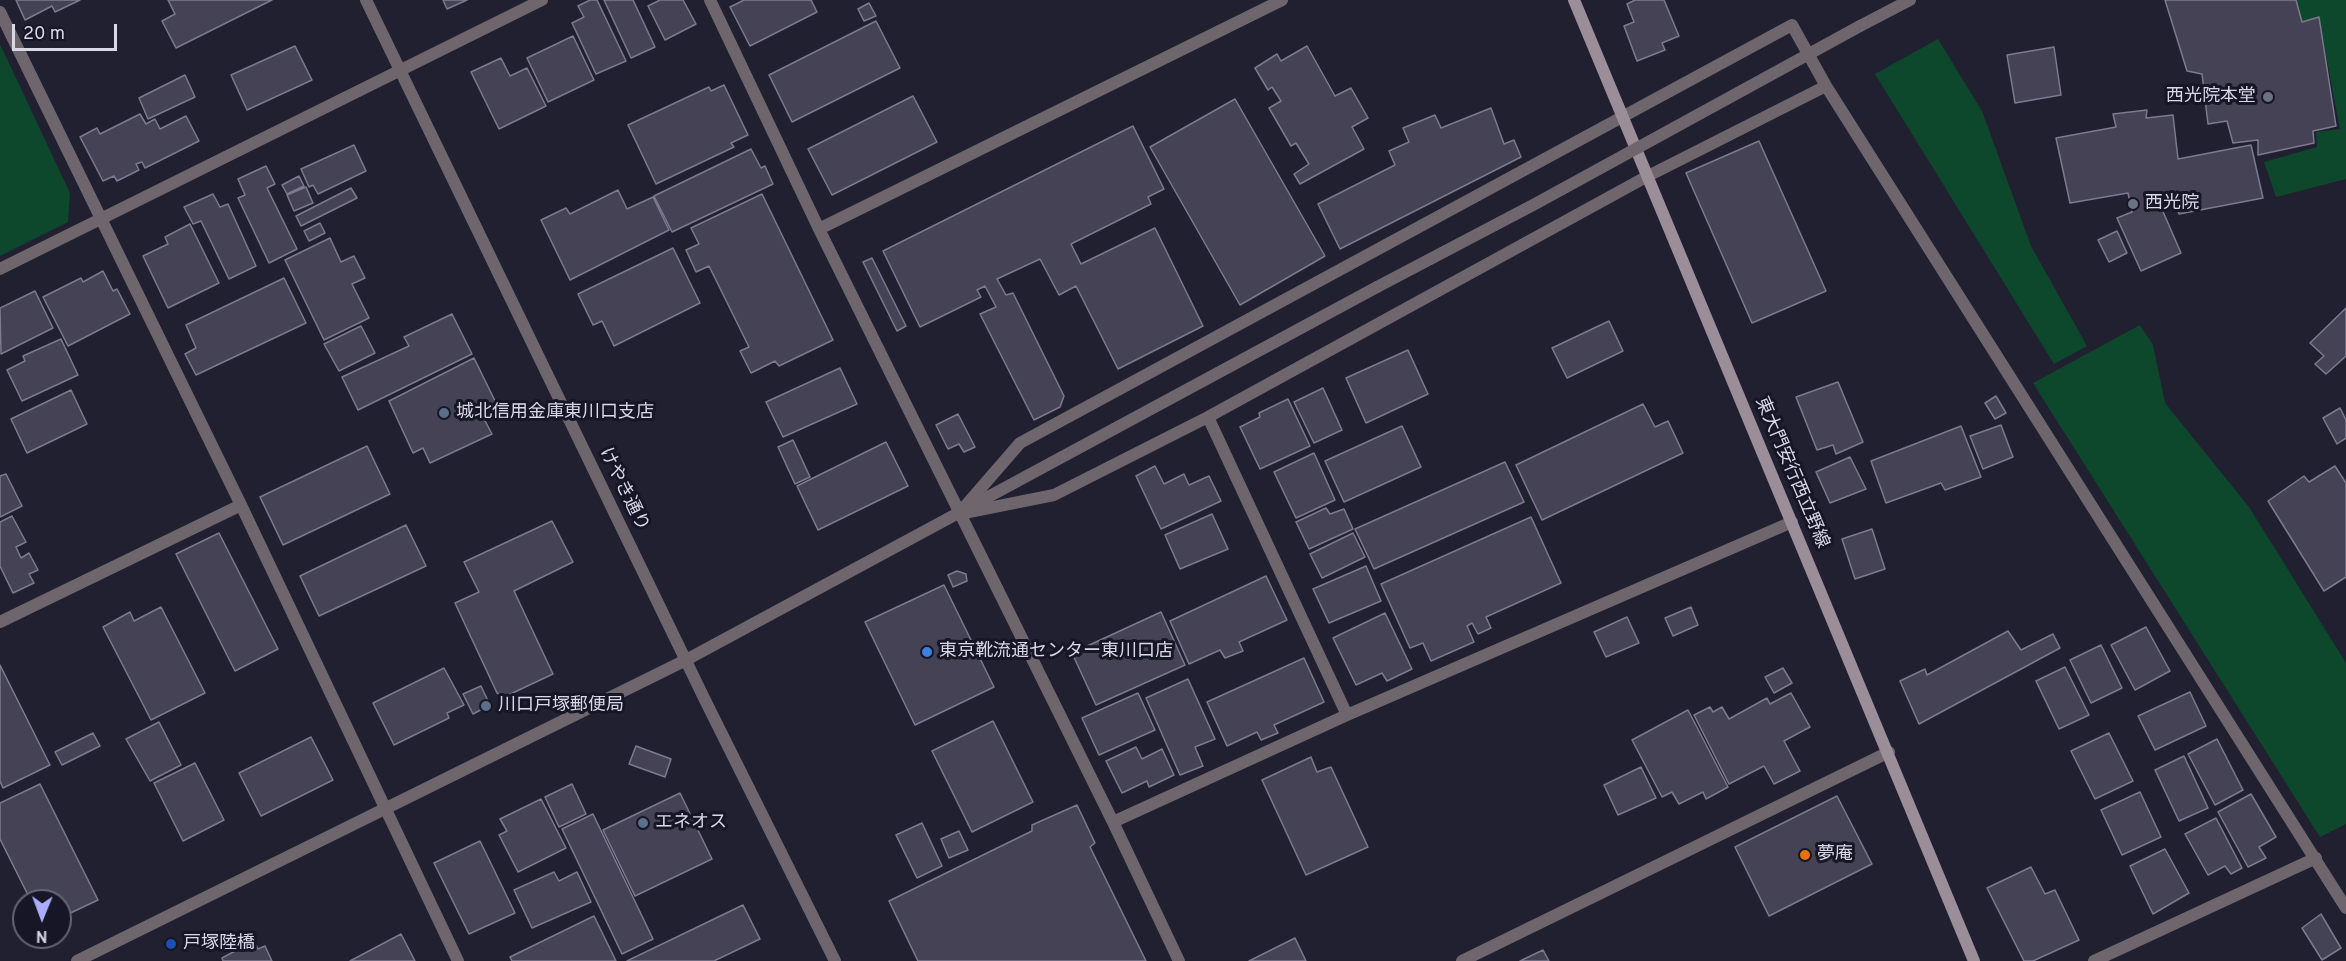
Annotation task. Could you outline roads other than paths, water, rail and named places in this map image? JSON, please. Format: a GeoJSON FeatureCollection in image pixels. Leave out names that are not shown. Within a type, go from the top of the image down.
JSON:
{"type":"FeatureCollection","features":[{"type":"Feature","properties":{"kind":"main road","name":"東大門安行西立野線"},"geometry":{"type":"LineString","coordinates":[[1574,0],[1646,177],[1889,752],[1974,961]]}},
{"type":"Feature","properties":{"kind":"street","name":"けやき通り"},"geometry":{"type":"LineString","coordinates":[[366,0],[686,660],[835,961]]}},
{"type":"Feature","properties":{"kind":"street"},"geometry":{"type":"LineString","coordinates":[[0,269],[542,0]]}},
{"type":"Feature","properties":{"kind":"street"},"geometry":{"type":"LineString","coordinates":[[710,0],[958,514],[1113,822],[1179,961]]}},
{"type":"Feature","properties":{"kind":"street"},"geometry":{"type":"LineString","coordinates":[[819,229],[1282,0]]}},
{"type":"Feature","properties":{"kind":"street"},"geometry":{"type":"LineString","coordinates":[[77,961],[686,660],[1910,0]]}},
{"type":"Feature","properties":{"kind":"street"},"geometry":{"type":"LineString","coordinates":[[0,12],[241,505],[458,961]]}},
{"type":"Feature","properties":{"kind":"street"},"geometry":{"type":"LineString","coordinates":[[958,514],[1020,443],[1792,25],[1826,87],[2346,908]]}},
{"type":"Feature","properties":{"kind":"street"},"geometry":{"type":"LineString","coordinates":[[958,514],[1054,495],[1208,417],[1646,177],[1826,87]]}},
{"type":"Feature","properties":{"kind":"street"},"geometry":{"type":"LineString","coordinates":[[1208,417],[1347,716]]}},
{"type":"Feature","properties":{"kind":"street"},"geometry":{"type":"LineString","coordinates":[[0,622],[241,505]]}},
{"type":"Feature","properties":{"kind":"street"},"geometry":{"type":"LineString","coordinates":[[1113,822],[1347,716],[1792,522]]}},
{"type":"Feature","properties":{"kind":"street"},"geometry":{"type":"LineString","coordinates":[[1462,961],[1889,752]]}},
{"type":"Feature","properties":{"kind":"street"},"geometry":{"type":"LineString","coordinates":[[2094,961],[2316,858]]}},
{"type":"Feature","properties":{"kind":"place","name":"西光院本堂"},"geometry":{"type":"Point","coordinates":[2268,97]}},
{"type":"Feature","properties":{"kind":"place","name":"西光院"},"geometry":{"type":"Point","coordinates":[2133,204]}},
{"type":"Feature","properties":{"kind":"place","name":"城北信用金庫東川口支店"},"geometry":{"type":"Point","coordinates":[444,413]}},
{"type":"Feature","properties":{"kind":"place","name":"東京靴流通センター東川口店"},"geometry":{"type":"Point","coordinates":[927,652]}},
{"type":"Feature","properties":{"kind":"place","name":"川口戸塚郵便局"},"geometry":{"type":"Point","coordinates":[486,706]}},
{"type":"Feature","properties":{"kind":"place","name":"エネオス"},"geometry":{"type":"Point","coordinates":[643,823]}},
{"type":"Feature","properties":{"kind":"place","name":"夢庵"},"geometry":{"type":"Point","coordinates":[1805,855]}},
{"type":"Feature","properties":{"kind":"place","name":"戸塚陸橋"},"geometry":{"type":"Point","coordinates":[171,944]}}]}
